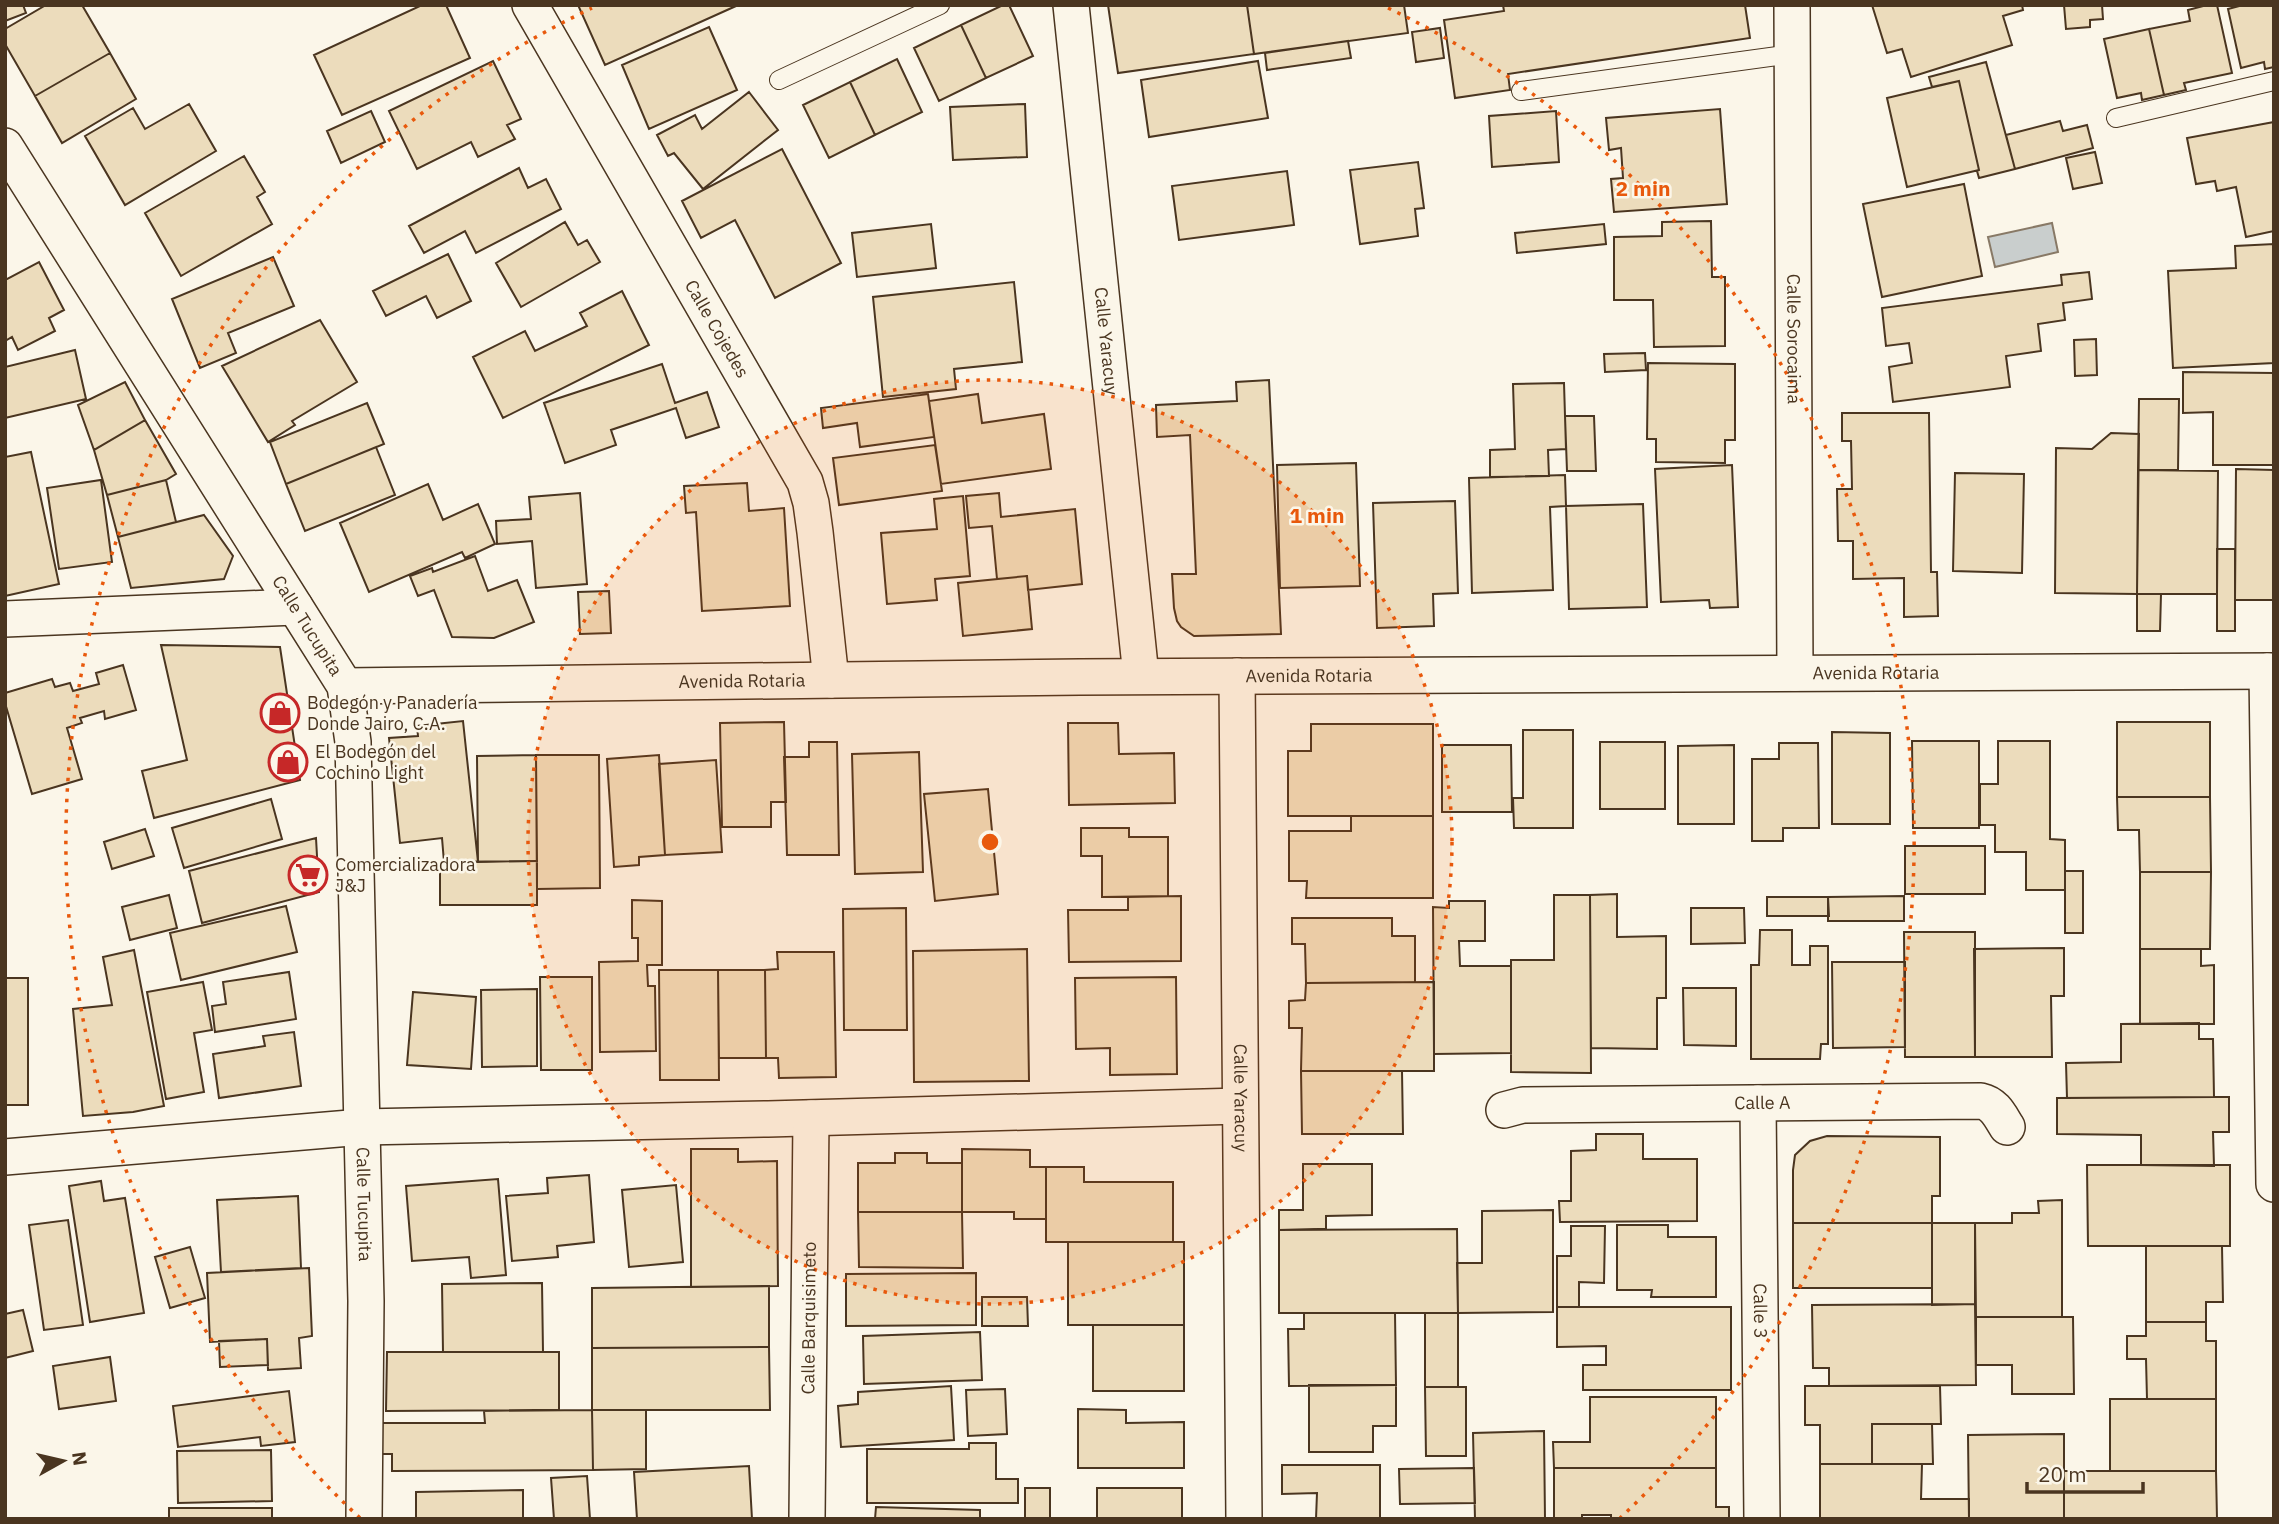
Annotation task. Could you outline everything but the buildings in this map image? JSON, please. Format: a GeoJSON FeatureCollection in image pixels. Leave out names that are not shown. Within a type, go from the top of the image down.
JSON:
{"type":"FeatureCollection","features":[{"type":"Feature","properties":{"kind":"street","name":"Calle Cojedes"},"geometry":{"type":"LineString","coordinates":[[530,5],[805,482],[814,522],[831,680]]}},
{"type":"Feature","properties":{"kind":"street","name":"Calle Yaracuy"},"geometry":{"type":"LineString","coordinates":[[1071,5],[1141,677]]}},
{"type":"Feature","properties":{"kind":"street","name":"Calle Sorocaima"},"geometry":{"type":"LineString","coordinates":[[1792,5],[1795,673]]}},
{"type":"Feature","properties":{"kind":"street","name":"Calle Tucupita"},"geometry":{"type":"LineString","coordinates":[[5,146],[345,686],[353,742],[366,1301],[364,1519]]}},
{"type":"Feature","properties":{"kind":"street"},"geometry":{"type":"LineString","coordinates":[[5,619],[295,607]]}},
{"type":"Feature","properties":{"kind":"street","name":"Avenida Rotaria"},"geometry":{"type":"LineString","coordinates":[[345,686],[1237,676],[2271,671]]}},
{"type":"Feature","properties":{"kind":"street"},"geometry":{"type":"LineString","coordinates":[[2271,671],[2274,1184]]}},
{"type":"Feature","properties":{"kind":"street","name":"Calle Yaracuy"},"geometry":{"type":"LineString","coordinates":[[1237,676],[1244,1519]]}},
{"type":"Feature","properties":{"kind":"street","name":"Calle A"},"geometry":{"type":"LineString","coordinates":[[1504,1110],[1522,1105],[1981,1101],[1996,1109],[2007,1127]]}},
{"type":"Feature","properties":{"kind":"street","name":"Calle 3"},"geometry":{"type":"LineString","coordinates":[[1758,1103],[1762,1519]]}},
{"type":"Feature","properties":{"kind":"street"},"geometry":{"type":"LineString","coordinates":[[5,1157],[362,1127],[1240,1107]]}},
{"type":"Feature","properties":{"kind":"street","name":"Calle Barquisimeto"},"geometry":{"type":"LineString","coordinates":[[807,1519],[811,1118]]}},
{"type":"Feature","properties":{"kind":"lane"},"geometry":{"type":"LineString","coordinates":[[779,80],[940,5]]}},
{"type":"Feature","properties":{"kind":"lane"},"geometry":{"type":"LineString","coordinates":[[1521,90],[1792,54]]}},
{"type":"Feature","properties":{"kind":"lane"},"geometry":{"type":"LineString","coordinates":[[2116,118],[2274,81]]}},
{"type":"Feature","properties":{"kind":"shaded area"},"geometry":{"type":"Polygon","coordinates":[[[2052,223],[2058,252],[1995,267],[1988,237],[2052,223]]]}},
{"type":"Feature","properties":{"kind":"place","name":"Bodegón y Panadería Donde Jairo, C.A."},"geometry":{"type":"Point","coordinates":[280,713]}},
{"type":"Feature","properties":{"kind":"place","name":"El Bodegón del Cochino Light"},"geometry":{"type":"Point","coordinates":[288,762]}},
{"type":"Feature","properties":{"kind":"place","name":"Comercializadora J&J"},"geometry":{"type":"Point","coordinates":[308,875]}}]}
